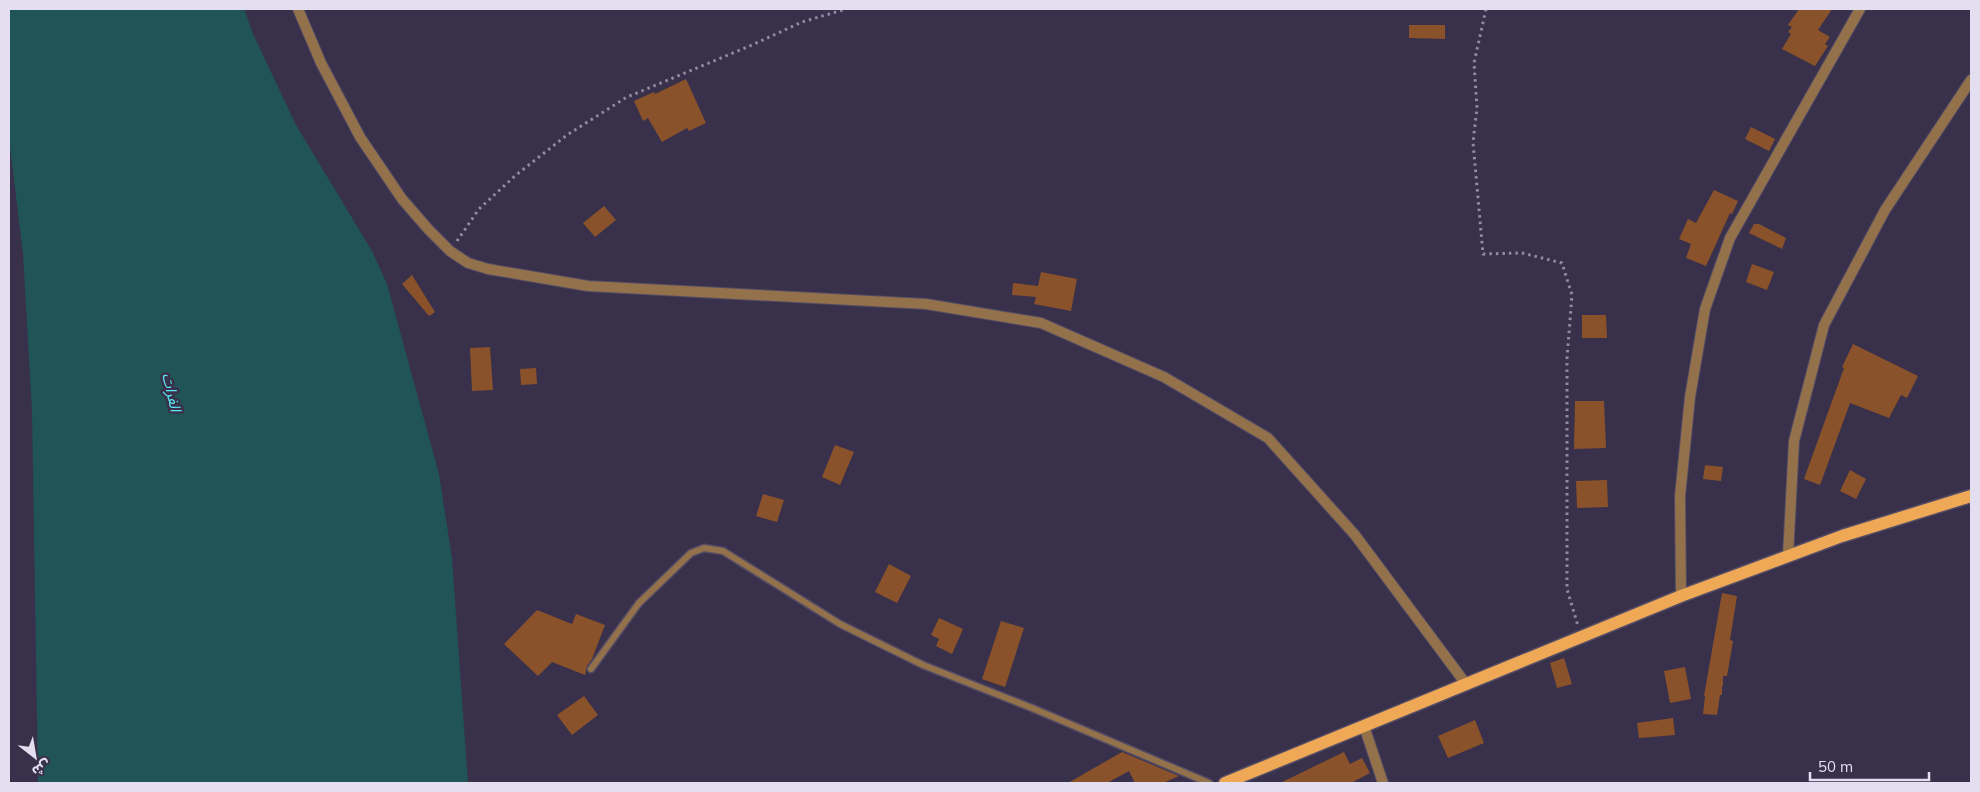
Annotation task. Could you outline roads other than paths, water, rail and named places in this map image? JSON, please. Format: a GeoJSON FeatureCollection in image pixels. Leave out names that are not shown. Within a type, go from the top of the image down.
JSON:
{"type":"FeatureCollection","features":[{"type":"Feature","properties":{"kind":"main road"},"geometry":{"type":"LineString","coordinates":[[1224,783],[1681,596],[1884,522],[1971,496]]}},
{"type":"Feature","properties":{"kind":"street"},"geometry":{"type":"LineString","coordinates":[[298,9],[320,63],[360,137],[402,199],[450,251],[468,263],[488,269],[588,286],[926,304],[1042,323],[1164,377],[1268,438],[1355,535],[1466,684]]}},
{"type":"Feature","properties":{"kind":"street"},"geometry":{"type":"LineString","coordinates":[[1681,596],[1680,496],[1690,397],[1705,309],[1730,238],[1860,9]]}},
{"type":"Feature","properties":{"kind":"street"},"geometry":{"type":"LineString","coordinates":[[1788,556],[1794,441],[1824,325],[1885,210],[1971,80]]}},
{"type":"Feature","properties":{"kind":"street"},"geometry":{"type":"LineString","coordinates":[[1364,726],[1383,783]]}},
{"type":"Feature","properties":{"kind":"lane"},"geometry":{"type":"LineString","coordinates":[[591,669],[639,603],[691,553],[704,548],[714,548],[723,551],[840,624],[923,665],[1032,708],[1209,783]]}},
{"type":"Feature","properties":{"kind":"water","name":"الفرات"},"geometry":{"type":"Polygon","coordinates":[[[9,9],[244,9],[254,36],[296,125],[372,251],[387,284],[439,474],[452,558],[468,783],[38,783],[32,411],[23,254],[9,138],[9,9]]]}}]}
